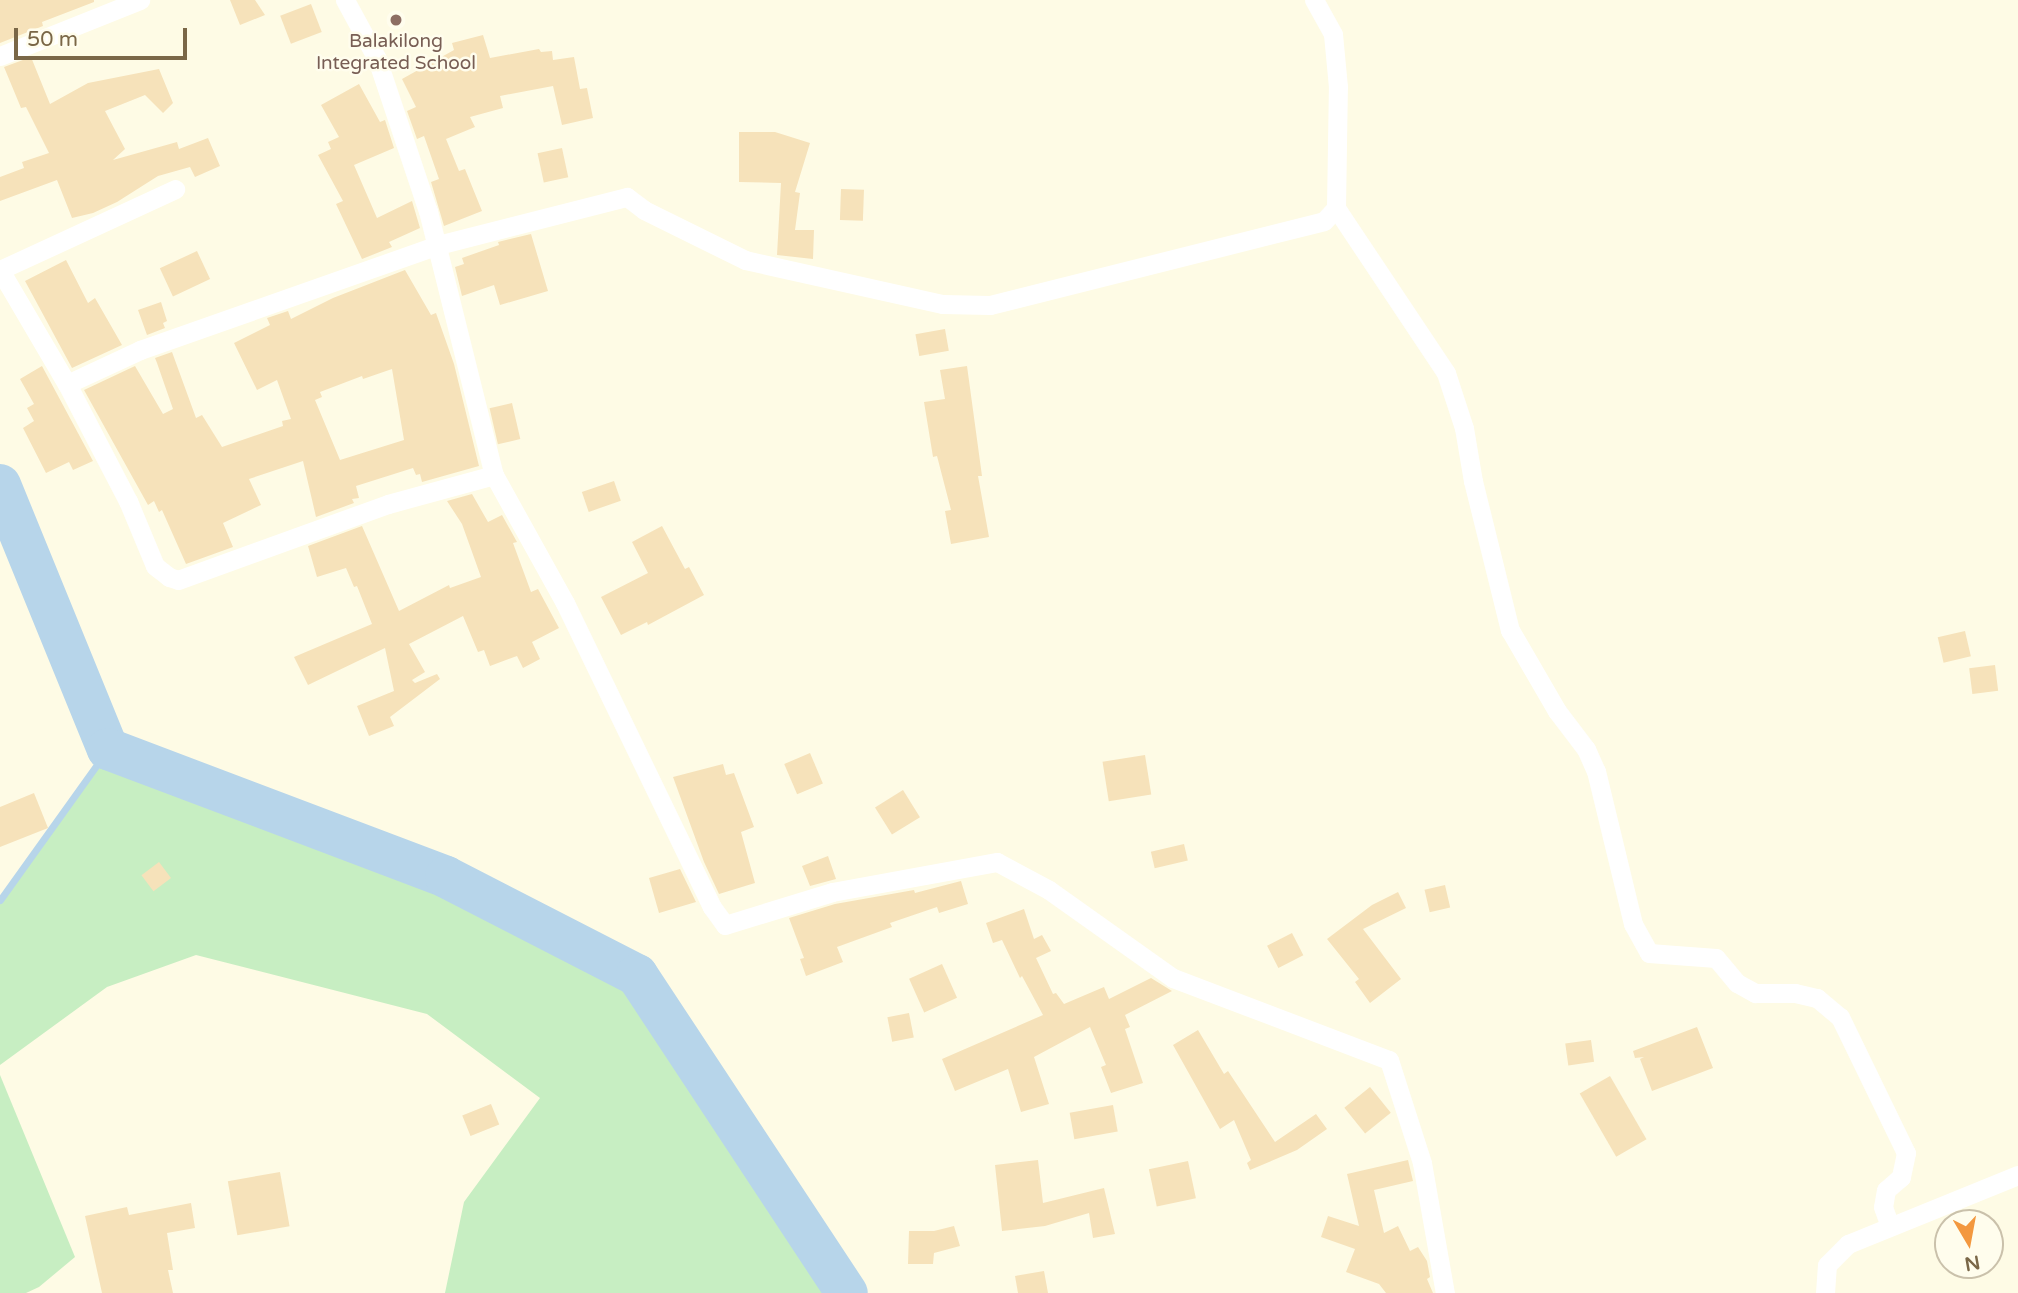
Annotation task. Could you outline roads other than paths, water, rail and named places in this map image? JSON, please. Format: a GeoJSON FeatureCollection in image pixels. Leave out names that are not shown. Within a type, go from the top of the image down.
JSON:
{"type":"FeatureCollection","features":[{"type":"Feature","properties":{"kind":"street"},"geometry":{"type":"LineString","coordinates":[[0,56],[141,0]]}},
{"type":"Feature","properties":{"kind":"street"},"geometry":{"type":"LineString","coordinates":[[345,0],[377,59],[438,245],[494,475],[565,603],[712,907],[725,925],[832,892],[997,862],[1049,890],[1173,978],[1389,1060],[1422,1163],[1445,1293]]}},
{"type":"Feature","properties":{"kind":"street"},"geometry":{"type":"LineString","coordinates":[[1314,0],[1333,34],[1338,87],[1336,208],[1446,373],[1464,428],[1473,481],[1510,629],[1557,711],[1586,748],[1596,771],[1633,924],[1649,953],[1716,958],[1737,984],[1755,993],[1795,993],[1817,998],[1840,1017],[1906,1153],[1901,1177],[1886,1190],[1883,1208],[1890,1226]]}},
{"type":"Feature","properties":{"kind":"street"},"geometry":{"type":"LineString","coordinates":[[175,189],[0,270],[66,384],[128,501],[155,566],[178,580],[388,504],[494,475]]}},
{"type":"Feature","properties":{"kind":"street"},"geometry":{"type":"LineString","coordinates":[[66,384],[140,350],[438,245],[627,197],[644,210],[745,260],[942,304],[990,304],[1324,221],[1336,208]]}},
{"type":"Feature","properties":{"kind":"street"},"geometry":{"type":"LineString","coordinates":[[1825,1293],[1827,1265],[1848,1244],[2018,1175]]}},
{"type":"Feature","properties":{"kind":"waterway"},"geometry":{"type":"LineString","coordinates":[[0,485],[108,749],[446,877],[637,975],[847,1293]]}},
{"type":"Feature","properties":{"kind":"waterway"},"geometry":{"type":"LineString","coordinates":[[0,900],[108,749]]}},
{"type":"Feature","properties":{"kind":"place","name":"Balakilong Integrated School"},"geometry":{"type":"Point","coordinates":[396,20]}}]}
